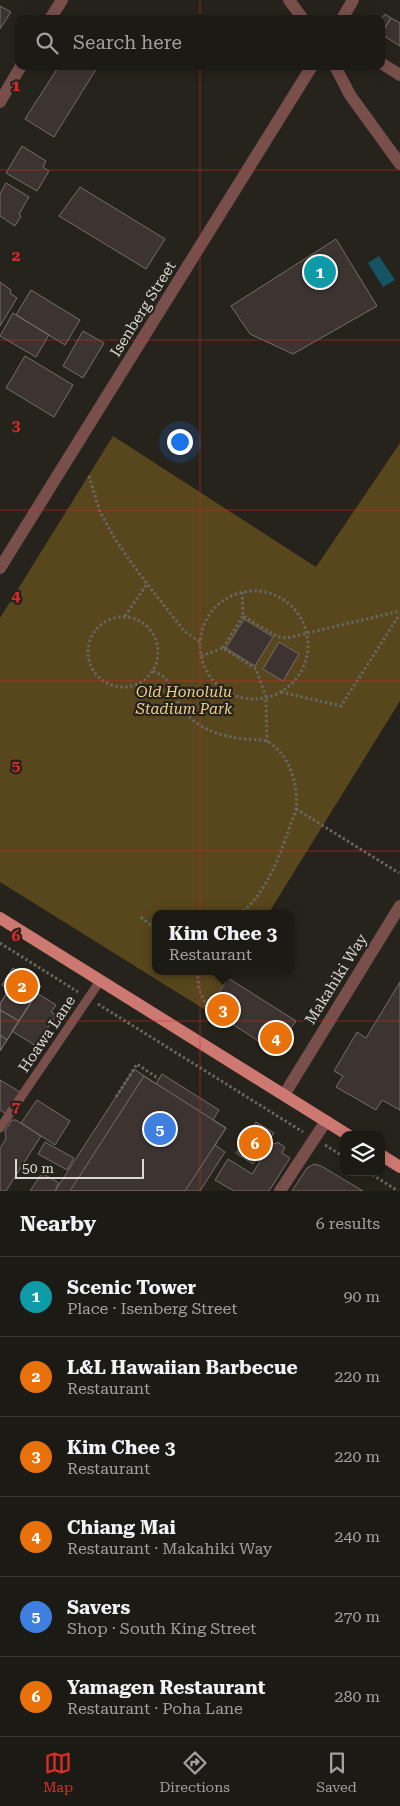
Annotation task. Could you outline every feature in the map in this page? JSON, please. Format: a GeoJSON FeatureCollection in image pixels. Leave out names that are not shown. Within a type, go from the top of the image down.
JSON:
{"type":"FeatureCollection","features":[{"type":"Feature","properties":{"kind":"main road"},"geometry":{"type":"LineString","coordinates":[[0,918],[342,1131]]}},
{"type":"Feature","properties":{"kind":"main road"},"geometry":{"type":"LineString","coordinates":[[385,1158],[400,1167]]}},
{"type":"Feature","properties":{"kind":"street"},"geometry":{"type":"LineString","coordinates":[[53,15],[62,0]]}},
{"type":"Feature","properties":{"kind":"street"},"geometry":{"type":"LineString","coordinates":[[289,0],[300,15]]}},
{"type":"Feature","properties":{"kind":"street"},"geometry":{"type":"LineString","coordinates":[[345,15],[354,0]]}},
{"type":"Feature","properties":{"kind":"street"},"geometry":{"type":"LineString","coordinates":[[385,66],[400,75]]}},
{"type":"Feature","properties":{"kind":"street"},"geometry":{"type":"LineString","coordinates":[[0,102],[19,70]]}},
{"type":"Feature","properties":{"kind":"street","name":"Isenberg Street"},"geometry":{"type":"LineString","coordinates":[[0,568],[310,70]]}},
{"type":"Feature","properties":{"kind":"street"},"geometry":{"type":"LineString","coordinates":[[337,70],[350,95],[400,164]]}},
{"type":"Feature","properties":{"kind":"street","name":"Makahiki Way"},"geometry":{"type":"LineString","coordinates":[[284,1095],[400,906]]}},
{"type":"Feature","properties":{"kind":"street"},"geometry":{"type":"LineString","coordinates":[[280,1191],[326,1121]]}},
{"type":"Feature","properties":{"kind":"lane","name":"Hoawa Lane"},"geometry":{"type":"LineString","coordinates":[[0,1128],[100,980]]}},
{"type":"Feature","properties":{"kind":"path"},"geometry":{"type":"LineString","coordinates":[[89,476],[100,512],[115,539],[184,631],[200,642]]}},
{"type":"Feature","properties":{"kind":"path"},"geometry":{"type":"LineString","coordinates":[[125,617],[147,584]]}},
{"type":"Feature","properties":{"kind":"path"},"geometry":{"type":"LineString","coordinates":[[256,590],[273,594],[288,602],[300,615],[308,633],[309,651],[304,669],[293,684],[281,692],[259,699],[240,697],[223,689],[209,676],[201,656],[200,642],[203,626],[212,611],[224,599],[242,592],[256,590]]}},
{"type":"Feature","properties":{"kind":"path"},"geometry":{"type":"LineString","coordinates":[[201,656],[223,648],[243,616],[242,592]]}},
{"type":"Feature","properties":{"kind":"path"},"geometry":{"type":"LineString","coordinates":[[243,616],[278,638],[287,638],[400,612]]}},
{"type":"Feature","properties":{"kind":"path"},"geometry":{"type":"LineString","coordinates":[[281,692],[342,706],[400,612]]}},
{"type":"Feature","properties":{"kind":"path"},"geometry":{"type":"LineString","coordinates":[[119,616],[125,617],[141,621],[149,628],[155,638],[158,649],[157,660],[152,670],[140,682],[124,687],[112,685],[101,680],[93,671],[88,660],[88,648],[90,636],[97,627],[107,620],[119,616]]}},
{"type":"Feature","properties":{"kind":"path"},"geometry":{"type":"LineString","coordinates":[[223,648],[256,669],[266,697],[267,742]]}},
{"type":"Feature","properties":{"kind":"path"},"geometry":{"type":"LineString","coordinates":[[152,670],[164,677],[187,716],[199,725],[231,738],[261,739],[267,742],[278,750],[293,778],[297,792],[296,809],[282,849],[264,885],[255,899],[244,910]]}},
{"type":"Feature","properties":{"kind":"path"},"geometry":{"type":"LineString","coordinates":[[296,809],[399,873]]}},
{"type":"Feature","properties":{"kind":"path"},"geometry":{"type":"LineString","coordinates":[[141,917],[152,927]]}},
{"type":"Feature","properties":{"kind":"path"},"geometry":{"type":"LineString","coordinates":[[0,943],[306,1133]]}},
{"type":"Feature","properties":{"kind":"path"},"geometry":{"type":"LineString","coordinates":[[198,975],[200,989],[209,1012]]}},
{"type":"Feature","properties":{"kind":"path"},"geometry":{"type":"LineString","coordinates":[[116,1097],[137,1064],[159,1079]]}},
{"type":"Feature","properties":{"kind":"path"},"geometry":{"type":"LineString","coordinates":[[326,1146],[340,1155]]}},
{"type":"Feature","properties":{"kind":"path"},"geometry":{"type":"LineString","coordinates":[[374,1176],[398,1191]]}},
{"type":"Feature","properties":{"kind":"green space","name":"Old Honolulu Stadium Park"},"geometry":{"type":"Polygon","coordinates":[[[113,436],[316,567],[400,443],[400,701],[270,910],[152,910],[152,975],[230,975],[207,1011],[0,882],[0,618],[113,436]]]}},
{"type":"Feature","properties":{"kind":"water"},"geometry":{"type":"Polygon","coordinates":[[[379,256],[395,280],[383,287],[368,263],[379,256]]]}},
{"type":"Feature","properties":{"kind":"building"},"geometry":{"type":"Polygon","coordinates":[[[0,6],[11,12],[0,29],[0,6]]]}},
{"type":"Feature","properties":{"kind":"building"},"geometry":{"type":"Polygon","coordinates":[[[385,14],[391,18],[385,27],[385,15],[385,14]]]}},
{"type":"Feature","properties":{"kind":"building"},"geometry":{"type":"Polygon","coordinates":[[[391,18],[400,23],[400,46],[385,37],[385,28],[391,18]]]}},
{"type":"Feature","properties":{"kind":"building"},"geometry":{"type":"Polygon","coordinates":[[[56,70],[96,70],[54,137],[25,119],[56,70]]]}},
{"type":"Feature","properties":{"kind":"building"},"geometry":{"type":"Polygon","coordinates":[[[22,146],[46,161],[43,167],[49,171],[37,191],[6,173],[22,146]]]}},
{"type":"Feature","properties":{"kind":"building"},"geometry":{"type":"Polygon","coordinates":[[[6,183],[29,197],[19,214],[21,216],[15,226],[0,216],[0,194],[6,183]]]}},
{"type":"Feature","properties":{"kind":"building"},"geometry":{"type":"Polygon","coordinates":[[[80,187],[165,239],[146,269],[59,216],[80,187]]]}},
{"type":"Feature","properties":{"kind":"building"},"geometry":{"type":"Polygon","coordinates":[[[336,239],[377,306],[293,354],[250,334],[231,306],[336,239]]]}},
{"type":"Feature","properties":{"kind":"building"},"geometry":{"type":"Polygon","coordinates":[[[0,282],[11,290],[10,293],[17,298],[0,326],[0,282]]]}},
{"type":"Feature","properties":{"kind":"building"},"geometry":{"type":"Polygon","coordinates":[[[31,290],[80,320],[65,345],[16,315],[31,290]]]}},
{"type":"Feature","properties":{"kind":"building"},"geometry":{"type":"Polygon","coordinates":[[[13,313],[49,335],[36,357],[0,336],[13,313]]]}},
{"type":"Feature","properties":{"kind":"building"},"geometry":{"type":"Polygon","coordinates":[[[83,331],[104,343],[83,378],[63,366],[83,331]]]}},
{"type":"Feature","properties":{"kind":"building"},"geometry":{"type":"Polygon","coordinates":[[[25,356],[73,385],[54,417],[6,388],[25,356]]]}},
{"type":"Feature","properties":{"kind":"building"},"geometry":{"type":"Polygon","coordinates":[[[244,619],[273,637],[255,666],[226,648],[244,619]]]}},
{"type":"Feature","properties":{"kind":"building"},"geometry":{"type":"Polygon","coordinates":[[[279,642],[299,654],[283,681],[263,669],[279,642]]]}},
{"type":"Feature","properties":{"kind":"building"},"geometry":{"type":"Polygon","coordinates":[[[13,968],[41,986],[0,1051],[0,1004],[9,989],[2,985],[13,968]]]}},
{"type":"Feature","properties":{"kind":"building"},"geometry":{"type":"Polygon","coordinates":[[[13,968],[41,986],[31,1003],[2,985],[13,968]]]}},
{"type":"Feature","properties":{"kind":"building"},"geometry":{"type":"Polygon","coordinates":[[[228,978],[296,1021],[281,1043],[270,1046],[263,1044],[209,1009],[228,978]]]}},
{"type":"Feature","properties":{"kind":"building"},"geometry":{"type":"Polygon","coordinates":[[[400,982],[400,1110],[382,1100],[376,1110],[336,1087],[343,1076],[334,1071],[357,1032],[366,1038],[400,982]]]}},
{"type":"Feature","properties":{"kind":"building"},"geometry":{"type":"Polygon","coordinates":[[[9,989],[31,1003],[19,1021],[0,1010],[0,1004],[9,989]]]}},
{"type":"Feature","properties":{"kind":"building"},"geometry":{"type":"Polygon","coordinates":[[[37,993],[56,1005],[51,1012],[56,1015],[36,1046],[12,1031],[37,993]]]}},
{"type":"Feature","properties":{"kind":"building"},"geometry":{"type":"Polygon","coordinates":[[[0,1010],[19,1021],[7,1040],[0,1035],[0,1010]]]}},
{"type":"Feature","properties":{"kind":"building"},"geometry":{"type":"Polygon","coordinates":[[[0,1035],[7,1040],[0,1051],[0,1035]]]}},
{"type":"Feature","properties":{"kind":"building"},"geometry":{"type":"Polygon","coordinates":[[[134,1069],[156,1084],[162,1074],[219,1110],[213,1120],[226,1128],[215,1145],[225,1152],[200,1191],[55,1191],[134,1069]]]}},
{"type":"Feature","properties":{"kind":"building"},"geometry":{"type":"Polygon","coordinates":[[[144,1076],[226,1128],[185,1191],[70,1191],[144,1076]]]}},
{"type":"Feature","properties":{"kind":"building"},"geometry":{"type":"Polygon","coordinates":[[[0,1080],[20,1092],[6,1114],[0,1110],[0,1080]]]}},
{"type":"Feature","properties":{"kind":"building"},"geometry":{"type":"Polygon","coordinates":[[[37,1100],[70,1121],[55,1145],[21,1123],[37,1100]]]}},
{"type":"Feature","properties":{"kind":"building"},"geometry":{"type":"Polygon","coordinates":[[[12,1120],[16,1120],[41,1136],[6,1191],[0,1191],[0,1148],[6,1139],[5,1131],[12,1120]]]}},
{"type":"Feature","properties":{"kind":"building"},"geometry":{"type":"Polygon","coordinates":[[[256,1122],[274,1133],[253,1164],[236,1153],[256,1122]]]}},
{"type":"Feature","properties":{"kind":"building"},"geometry":{"type":"Polygon","coordinates":[[[45,1142],[74,1158],[67,1170],[38,1154],[45,1142]]]}},
{"type":"Feature","properties":{"kind":"building"},"geometry":{"type":"Polygon","coordinates":[[[277,1142],[285,1147],[282,1153],[290,1158],[269,1191],[234,1191],[215,1180],[228,1159],[252,1174],[272,1143],[275,1144],[277,1142]]]}},
{"type":"Feature","properties":{"kind":"building"},"geometry":{"type":"Polygon","coordinates":[[[314,1164],[321,1166],[363,1191],[292,1191],[307,1168],[314,1164]]]}},
{"type":"Feature","properties":{"kind":"building"},"geometry":{"type":"Polygon","coordinates":[[[42,1173],[59,1183],[55,1191],[30,1191],[42,1173]]]}},
{"type":"Feature","properties":{"kind":"place","name":"Scenic Tower"},"geometry":{"type":"Point","coordinates":[320,272]}},
{"type":"Feature","properties":{"kind":"place","name":"L&L Hawaiian Barbecue"},"geometry":{"type":"Point","coordinates":[22,986]}},
{"type":"Feature","properties":{"kind":"place","name":"Kim Chee 3"},"geometry":{"type":"Point","coordinates":[223,1010]}},
{"type":"Feature","properties":{"kind":"place","name":"Chiang Mai"},"geometry":{"type":"Point","coordinates":[276,1038]}},
{"type":"Feature","properties":{"kind":"place","name":"Savers"},"geometry":{"type":"Point","coordinates":[160,1129]}},
{"type":"Feature","properties":{"kind":"place","name":"Yamagen Restaurant"},"geometry":{"type":"Point","coordinates":[255,1143]}}]}
